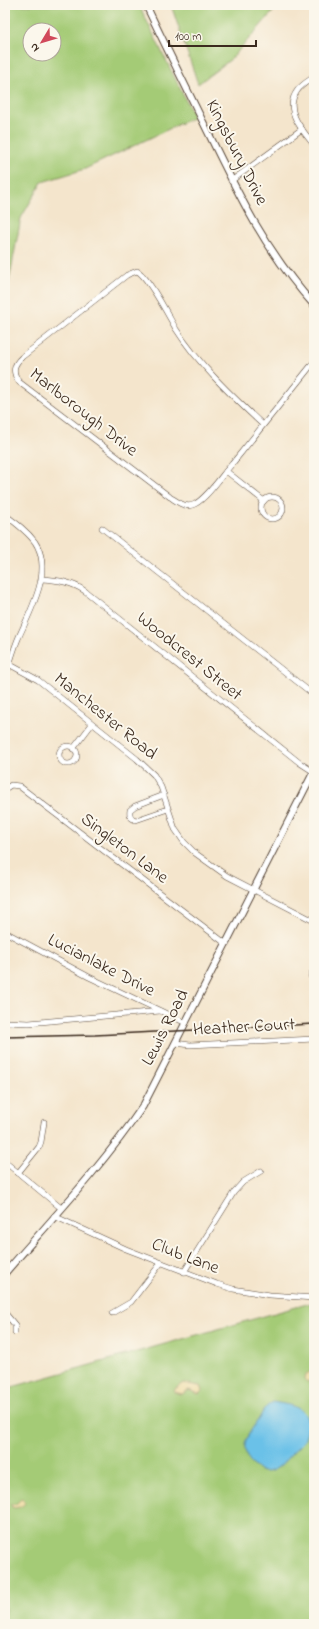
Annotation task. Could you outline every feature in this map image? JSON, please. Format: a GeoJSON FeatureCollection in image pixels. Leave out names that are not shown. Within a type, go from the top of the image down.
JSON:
{"type":"FeatureCollection","features":[{"type":"Feature","properties":{"kind":"street","name":"Kingsbury Drive"},"geometry":{"type":"LineString","coordinates":[[146,5],[244,207],[279,262],[314,305]]}},
{"type":"Feature","properties":{"kind":"street"},"geometry":{"type":"LineString","coordinates":[[314,77],[298,89],[294,97],[293,112],[302,129],[314,145]]}},
{"type":"Feature","properties":{"kind":"street"},"geometry":{"type":"LineString","coordinates":[[232,181],[302,129]]}},
{"type":"Feature","properties":{"kind":"street","name":"Marlborough Drive"},"geometry":{"type":"LineString","coordinates":[[263,425],[199,360],[180,336],[146,279],[137,271],[127,275],[16,363],[14,374],[19,382],[170,498],[182,505],[192,506],[199,502],[226,471],[314,362]]}},
{"type":"Feature","properties":{"kind":"street"},"geometry":{"type":"LineString","coordinates":[[226,471],[264,501]]}},
{"type":"Feature","properties":{"kind":"street"},"geometry":{"type":"LineString","coordinates":[[270,497],[279,499],[283,507],[280,515],[272,519],[264,515],[262,507],[264,501],[270,497]]}},
{"type":"Feature","properties":{"kind":"street"},"geometry":{"type":"LineString","coordinates":[[5,515],[26,531],[35,542],[40,554],[42,579],[38,594],[7,664],[5,676]]}},
{"type":"Feature","properties":{"kind":"street"},"geometry":{"type":"LineString","coordinates":[[102,528],[314,695]]}},
{"type":"Feature","properties":{"kind":"street","name":"Woodcrest Street"},"geometry":{"type":"LineString","coordinates":[[42,579],[67,582],[78,586],[258,730],[314,772]]}},
{"type":"Feature","properties":{"kind":"street","name":"Manchester Road"},"geometry":{"type":"LineString","coordinates":[[7,664],[38,680],[154,774],[164,795],[175,829],[189,848],[227,876],[253,891],[314,921]]}},
{"type":"Feature","properties":{"kind":"street"},"geometry":{"type":"LineString","coordinates":[[73,749],[92,724]]}},
{"type":"Feature","properties":{"kind":"street","name":"Lewis Road"},"geometry":{"type":"LineString","coordinates":[[5,1273],[130,1126],[143,1106],[314,772]]}},
{"type":"Feature","properties":{"kind":"street","name":"Singleton Lane"},"geometry":{"type":"LineString","coordinates":[[5,789],[11,786],[19,786],[226,943]]}},
{"type":"Feature","properties":{"kind":"street"},"geometry":{"type":"LineString","coordinates":[[164,795],[132,808],[129,815],[136,820],[168,809]]}},
{"type":"Feature","properties":{"kind":"street","name":"Lucianlake Drive"},"geometry":{"type":"LineString","coordinates":[[5,932],[89,977],[186,1023]]}},
{"type":"Feature","properties":{"kind":"street"},"geometry":{"type":"LineString","coordinates":[[311,976],[314,969]]}},
{"type":"Feature","properties":{"kind":"street"},"geometry":{"type":"LineString","coordinates":[[5,1022],[29,1023],[161,1011]]}},
{"type":"Feature","properties":{"kind":"street","name":"Heather Court"},"geometry":{"type":"LineString","coordinates":[[176,1043],[190,1045],[314,1038]]}},
{"type":"Feature","properties":{"kind":"street"},"geometry":{"type":"LineString","coordinates":[[18,1173],[39,1147],[44,1122]]}},
{"type":"Feature","properties":{"kind":"street"},"geometry":{"type":"LineString","coordinates":[[5,1162],[61,1208]]}},
{"type":"Feature","properties":{"kind":"street"},"geometry":{"type":"LineString","coordinates":[[184,1272],[234,1192],[244,1182],[261,1170]]}},
{"type":"Feature","properties":{"kind":"street","name":"Club Lane"},"geometry":{"type":"LineString","coordinates":[[54,1216],[161,1263],[233,1288],[270,1295],[314,1298]]}},
{"type":"Feature","properties":{"kind":"street"},"geometry":{"type":"LineString","coordinates":[[112,1313],[131,1302],[161,1263]]}},
{"type":"Feature","properties":{"kind":"street"},"geometry":{"type":"LineString","coordinates":[[5,1313],[16,1325],[15,1332]]}},
{"type":"Feature","properties":{"kind":"green space"},"geometry":{"type":"Polygon","coordinates":[[[5,5],[139,5],[194,117],[85,169],[42,182],[21,218],[7,291],[5,292],[5,5]]]}},
{"type":"Feature","properties":{"kind":"green space"},"geometry":{"type":"Polygon","coordinates":[[[171,5],[279,5],[231,59],[198,84],[171,5]]]}},
{"type":"Feature","properties":{"kind":"green space"},"geometry":{"type":"Polygon","coordinates":[[[314,1302],[314,1624],[5,1624],[5,1389],[314,1302]]]}},
{"type":"Feature","properties":{"kind":"sand"},"geometry":{"type":"Polygon","coordinates":[[[314,1369],[313,1379],[307,1382],[304,1379],[305,1375],[314,1369]]]}},
{"type":"Feature","properties":{"kind":"sand"},"geometry":{"type":"Polygon","coordinates":[[[183,1383],[200,1386],[202,1391],[199,1394],[189,1390],[182,1394],[174,1392],[175,1389],[183,1383]]]}},
{"type":"Feature","properties":{"kind":"sand"},"geometry":{"type":"Polygon","coordinates":[[[22,1498],[25,1503],[21,1507],[12,1507],[11,1504],[16,1504],[22,1498]]]}},
{"type":"Feature","properties":{"kind":"water"},"geometry":{"type":"Polygon","coordinates":[[[273,1402],[291,1406],[302,1411],[307,1420],[308,1427],[304,1441],[283,1463],[274,1470],[263,1472],[256,1468],[249,1460],[245,1448],[250,1431],[264,1410],[273,1402]]]}},
{"type":"Feature","properties":{"kind":"railway"},"geometry":{"type":"LineString","coordinates":[[5,1037],[95,1035],[314,1024]]}}]}
